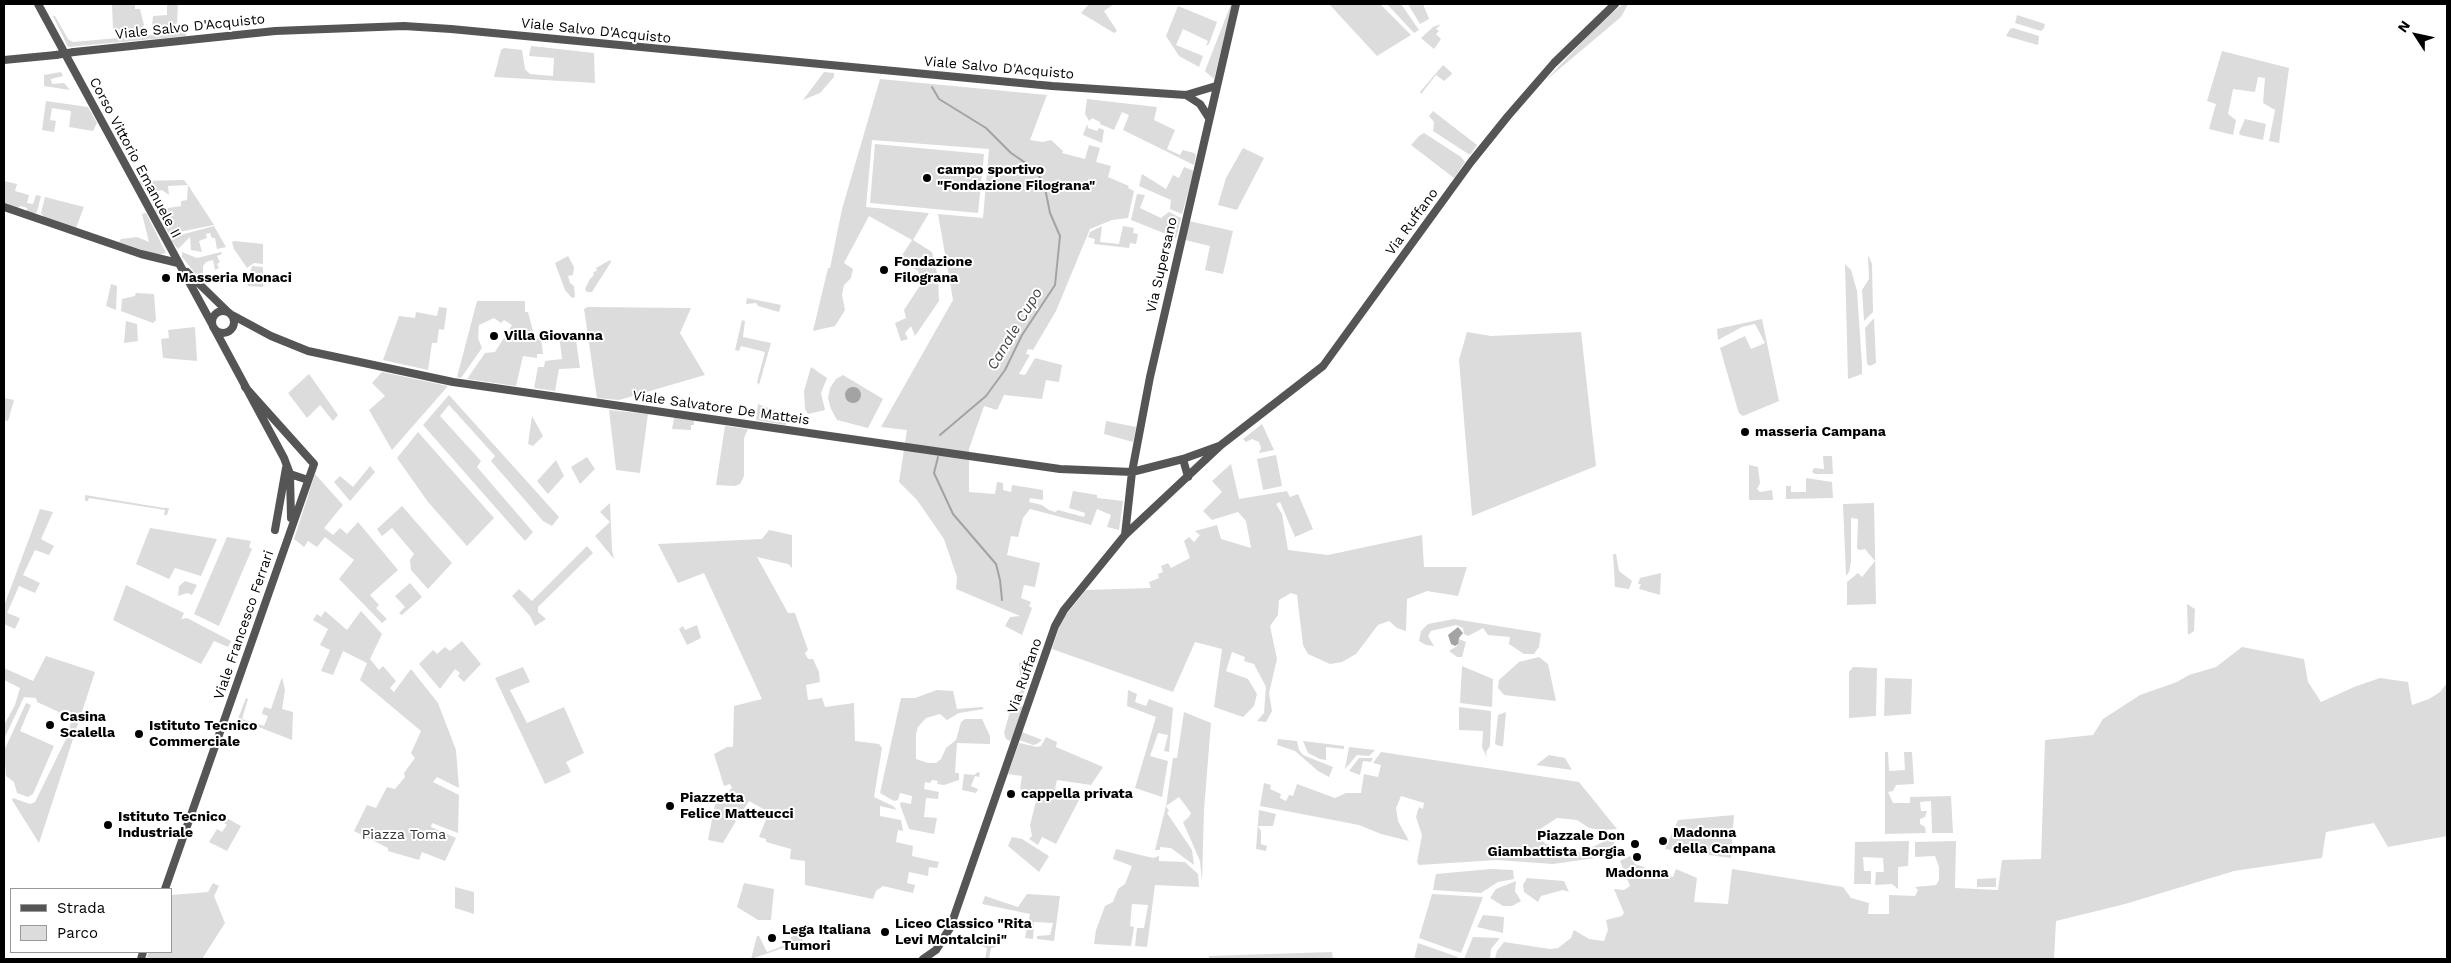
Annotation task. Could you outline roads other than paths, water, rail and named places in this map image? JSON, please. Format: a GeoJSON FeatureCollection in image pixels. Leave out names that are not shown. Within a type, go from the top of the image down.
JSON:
{"type":"FeatureCollection","features":[{"type":"Feature","properties":{"kind":"street","name":"Corso Vittorio Emanuele II"},"geometry":{"type":"LineString","coordinates":[[38,4],[213,326],[225,353],[275,442],[286,466]]}},
{"type":"Feature","properties":{"kind":"street","name":"Via Supersano"},"geometry":{"type":"LineString","coordinates":[[1125,535],[1132,472],[1166,300],[1236,4]]}},
{"type":"Feature","properties":{"kind":"street","name":"Via Ruffano"},"geometry":{"type":"LineString","coordinates":[[923,959],[936,950],[950,928],[1055,626],[1064,610],[1125,535],[1221,445],[1323,366],[1471,162],[1508,116],[1554,63],[1615,4]]}},
{"type":"Feature","properties":{"kind":"street","name":"Viale Salvo D'Acquisto"},"geometry":{"type":"LineString","coordinates":[[4,60],[274,31],[404,26],[1043,85],[1186,95],[1216,86]]}},
{"type":"Feature","properties":{"kind":"street"},"geometry":{"type":"LineString","coordinates":[[1186,95],[1200,104],[1209,118]]}},
{"type":"Feature","properties":{"kind":"street"},"geometry":{"type":"LineString","coordinates":[[4,207],[142,254],[179,264]]}},
{"type":"Feature","properties":{"kind":"street","name":"Corso Vittorio Emanuele II"},"geometry":{"type":"LineString","coordinates":[[179,264],[231,314]]}},
{"type":"Feature","properties":{"kind":"street"},"geometry":{"type":"LineString","coordinates":[[196,295],[204,289]]}},
{"type":"Feature","properties":{"kind":"street"},"geometry":{"type":"LineString","coordinates":[[225,353],[225,341],[230,330],[234,322],[231,314],[222,311],[216,314],[213,326],[219,332],[230,330],[239,325],[250,325]]}},
{"type":"Feature","properties":{"kind":"street","name":"Viale Salvatore De Matteis"},"geometry":{"type":"LineString","coordinates":[[231,314],[250,325],[308,351],[453,382],[904,445],[1060,469],[1132,472],[1195,455]]}},
{"type":"Feature","properties":{"kind":"street","name":"Corso Vittorio Emanuele II"},"geometry":{"type":"LineString","coordinates":[[245,387],[314,464]]}},
{"type":"Feature","properties":{"kind":"street"},"geometry":{"type":"LineString","coordinates":[[275,442],[287,433]]}},
{"type":"Feature","properties":{"kind":"street","name":"Via Ruffano"},"geometry":{"type":"LineString","coordinates":[[1195,455],[1221,445]]}},
{"type":"Feature","properties":{"kind":"street"},"geometry":{"type":"LineString","coordinates":[[1183,459],[1188,477]]}},
{"type":"Feature","properties":{"kind":"street","name":"Viale Francesco Ferrari"},"geometry":{"type":"LineString","coordinates":[[165,888],[314,464]]}},
{"type":"Feature","properties":{"kind":"street"},"geometry":{"type":"LineString","coordinates":[[275,530],[286,466]]}},
{"type":"Feature","properties":{"kind":"street","name":"Viale Francesco Ferrari"},"geometry":{"type":"LineString","coordinates":[[286,466],[290,474],[292,510],[288,539]]}},
{"type":"Feature","properties":{"kind":"street"},"geometry":{"type":"LineString","coordinates":[[290,474],[308,480]]}},
{"type":"Feature","properties":{"kind":"waterway","name":"Canale Cupo"},"geometry":{"type":"LineString","coordinates":[[932,87],[939,99],[986,128],[1011,153],[1033,168],[1044,183],[1050,213],[1060,236],[1055,285],[1022,335],[1005,370],[986,396],[940,435]]}},
{"type":"Feature","properties":{"kind":"waterway","name":"Canale Cupo"},"geometry":{"type":"LineString","coordinates":[[938,457],[934,473],[953,514],[996,564],[1002,600]]}},
{"type":"Feature","properties":{"kind":"place","name":"campo sportivo \"Fondazione Filograna\""},"geometry":{"type":"Point","coordinates":[927,178]}},
{"type":"Feature","properties":{"kind":"place","name":"Fondazione Filograna"},"geometry":{"type":"Point","coordinates":[884,270]}},
{"type":"Feature","properties":{"kind":"place","name":"Masseria Monaci"},"geometry":{"type":"Point","coordinates":[166,278]}},
{"type":"Feature","properties":{"kind":"place","name":"Villa Giovanna"},"geometry":{"type":"Point","coordinates":[494,336]}},
{"type":"Feature","properties":{"kind":"place","name":"masseria Campana"},"geometry":{"type":"Point","coordinates":[1745,432]}},
{"type":"Feature","properties":{"kind":"place","name":"Casina Scalella"},"geometry":{"type":"Point","coordinates":[50,725]}},
{"type":"Feature","properties":{"kind":"place","name":"Istituto Tecnico Commerciale"},"geometry":{"type":"Point","coordinates":[139,734]}},
{"type":"Feature","properties":{"kind":"place","name":"cappella privata"},"geometry":{"type":"Point","coordinates":[1011,794]}},
{"type":"Feature","properties":{"kind":"place","name":"Piazzetta Felice Matteucci"},"geometry":{"type":"Point","coordinates":[670,806]}},
{"type":"Feature","properties":{"kind":"place","name":"Istituto Tecnico Industriale"},"geometry":{"type":"Point","coordinates":[108,825]}},
{"type":"Feature","properties":{"kind":"place","name":"Madonna della Campana"},"geometry":{"type":"Point","coordinates":[1663,841]}},
{"type":"Feature","properties":{"kind":"place","name":"Piazzale Don Giambattista Borgia"},"geometry":{"type":"Point","coordinates":[1635,844]}},
{"type":"Feature","properties":{"kind":"place","name":"Madonna"},"geometry":{"type":"Point","coordinates":[1637,857]}},
{"type":"Feature","properties":{"kind":"place","name":"Liceo Classico \"Rita Levi Montalcini\""},"geometry":{"type":"Point","coordinates":[885,932]}},
{"type":"Feature","properties":{"kind":"place","name":"Lega Italiana Tumori"},"geometry":{"type":"Point","coordinates":[772,938]}},
{"type":"Feature","properties":{"kind":"park label","name":"Piazza Toma"},"geometry":{"type":"Point","coordinates":[404,835]}}]}
